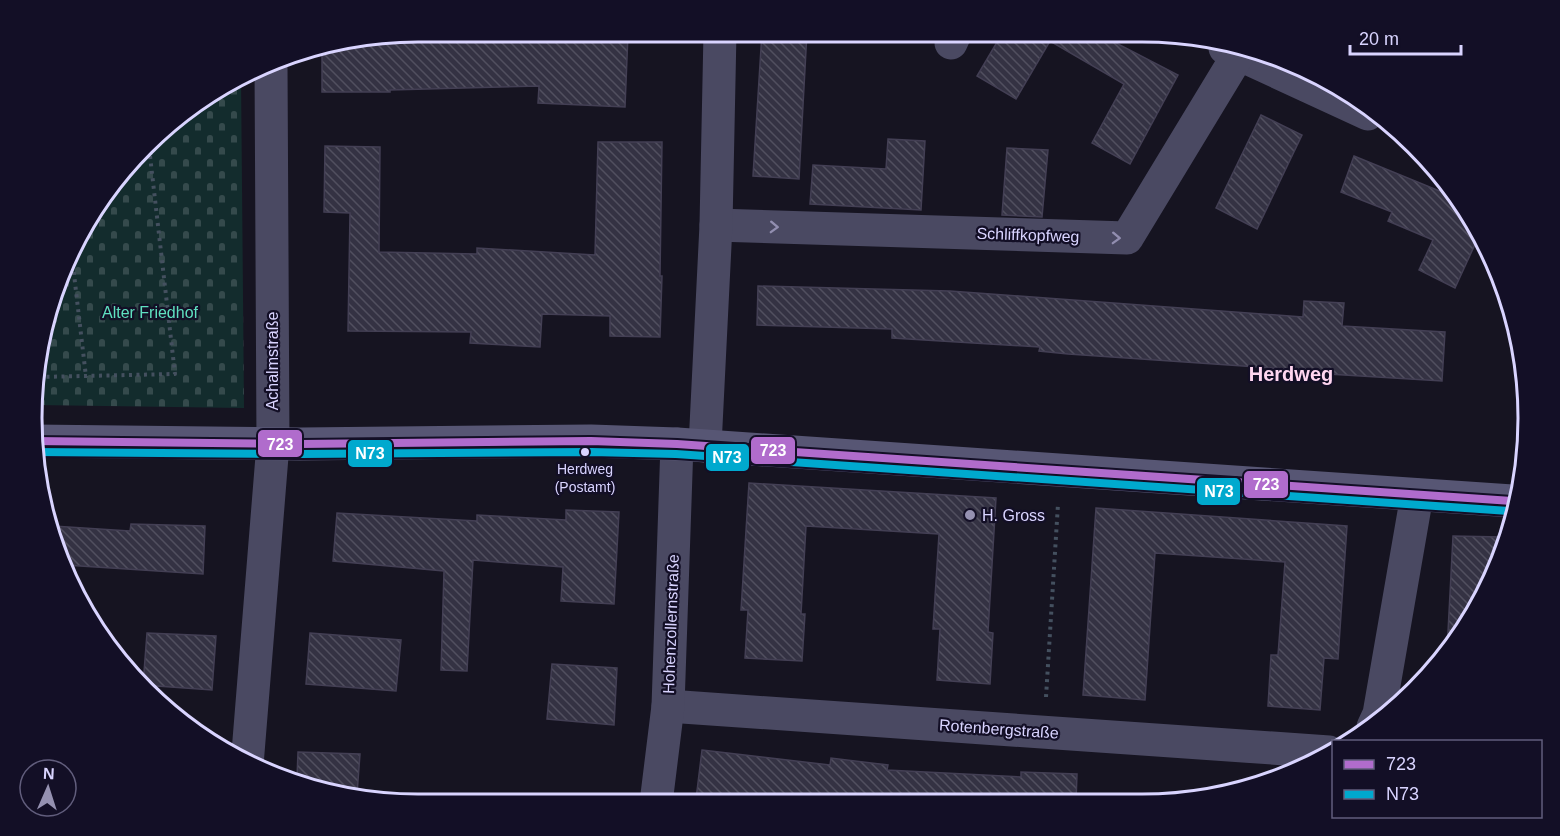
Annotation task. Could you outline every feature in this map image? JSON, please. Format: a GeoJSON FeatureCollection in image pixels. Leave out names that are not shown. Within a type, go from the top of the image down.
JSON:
{"type":"FeatureCollection","features":[{"type":"Feature","properties":{"kind":"street"},"geometry":{"type":"LineString","coordinates":[[691,445],[716,225],[720,42]]}},
{"type":"Feature","properties":{"kind":"street","name":"Schliffkopfweg"},"geometry":{"type":"LineString","coordinates":[[716,225],[1127,238],[1231,53]]}},
{"type":"Feature","properties":{"kind":"street"},"geometry":{"type":"LineString","coordinates":[[1236,54],[1355,108]]}},
{"type":"Feature","properties":{"kind":"street","name":"Achalmstraße"},"geometry":{"type":"LineString","coordinates":[[248,753],[273,444],[271,72]]}},
{"type":"Feature","properties":{"kind":"street"},"geometry":{"type":"LineString","coordinates":[[43,441],[273,444],[591,441],[691,445],[1509,501]]}},
{"type":"Feature","properties":{"kind":"street","name":"Hohenzollernstraße"},"geometry":{"type":"LineString","coordinates":[[657,794],[668,706],[691,445]]}},
{"type":"Feature","properties":{"kind":"street"},"geometry":{"type":"LineString","coordinates":[[1381,708],[1417,495]]}},
{"type":"Feature","properties":{"kind":"street","name":"Rotenbergstraße"},"geometry":{"type":"LineString","coordinates":[[668,706],[1316,751]]}},
{"type":"Feature","properties":{"kind":"path"},"geometry":{"type":"LineString","coordinates":[[44,377],[175,374],[150,154]]}},
{"type":"Feature","properties":{"kind":"path"},"geometry":{"type":"LineString","coordinates":[[73,269],[86,377]]}},
{"type":"Feature","properties":{"kind":"path"},"geometry":{"type":"LineString","coordinates":[[1044,732],[1060,470]]}},
{"type":"Feature","properties":{"kind":"green space","name":"Alter Friedhof"},"geometry":{"type":"Polygon","coordinates":[[[241,86],[244,408],[43,405],[49,345],[62,297],[81,252],[105,209],[135,170],[170,135],[209,105],[241,86]]]}},
{"type":"Feature","properties":{"kind":"building"},"geometry":{"type":"Polygon","coordinates":[[[418,42],[628,42],[625,107],[538,103],[539,86],[390,90],[390,92],[322,92],[322,55],[369,45],[418,42]]]}},
{"type":"Feature","properties":{"kind":"building"},"geometry":{"type":"Polygon","coordinates":[[[761,42],[806,42],[799,179],[753,176],[761,42]]]}},
{"type":"Feature","properties":{"kind":"building"},"geometry":{"type":"Polygon","coordinates":[[[997,42],[1049,42],[1016,99],[977,76],[997,42]]]}},
{"type":"Feature","properties":{"kind":"building"},"geometry":{"type":"Polygon","coordinates":[[[1052,42],[1117,42],[1178,75],[1130,164],[1092,143],[1124,84],[1052,42]]]}},
{"type":"Feature","properties":{"kind":"building"},"geometry":{"type":"Polygon","coordinates":[[[1261,115],[1302,135],[1257,229],[1216,208],[1261,115]]]}},
{"type":"Feature","properties":{"kind":"building"},"geometry":{"type":"Polygon","coordinates":[[[888,139],[925,141],[921,210],[810,204],[813,165],[886,169],[888,139]]]}},
{"type":"Feature","properties":{"kind":"building"},"geometry":{"type":"Polygon","coordinates":[[[598,142],[662,142],[660,337],[610,336],[610,316],[542,314],[540,347],[470,343],[471,332],[348,331],[350,213],[324,212],[325,146],[380,147],[379,252],[477,254],[477,248],[595,255],[598,142]]]}},
{"type":"Feature","properties":{"kind":"building"},"geometry":{"type":"Polygon","coordinates":[[[1007,148],[1048,150],[1042,217],[1002,215],[1007,148]]]}},
{"type":"Feature","properties":{"kind":"building"},"geometry":{"type":"Polygon","coordinates":[[[1354,156],[1442,192],[1475,244],[1455,288],[1419,270],[1433,240],[1388,221],[1392,212],[1341,192],[1354,156]]]}},
{"type":"Feature","properties":{"kind":"building"},"geometry":{"type":"Polygon","coordinates":[[[758,286],[950,291],[1303,317],[1304,301],[1344,303],[1342,326],[1445,332],[1442,381],[1068,354],[1039,351],[1040,347],[892,338],[892,329],[757,325],[758,286]]]}},
{"type":"Feature","properties":{"kind":"building"},"geometry":{"type":"Polygon","coordinates":[[[749,483],[996,498],[988,632],[993,633],[990,684],[937,680],[940,629],[933,629],[939,534],[806,526],[801,614],[805,614],[802,661],[745,658],[748,610],[741,610],[749,483]]]}},
{"type":"Feature","properties":{"kind":"building"},"geometry":{"type":"Polygon","coordinates":[[[1096,508],[1347,526],[1338,659],[1324,658],[1320,710],[1268,706],[1271,655],[1278,655],[1285,562],[1155,553],[1145,700],[1083,695],[1096,508]]]}},
{"type":"Feature","properties":{"kind":"building"},"geometry":{"type":"Polygon","coordinates":[[[566,510],[619,512],[614,604],[561,601],[563,567],[473,560],[467,671],[441,670],[444,571],[333,561],[337,513],[477,521],[477,515],[566,520],[566,510]]]}},
{"type":"Feature","properties":{"kind":"building"},"geometry":{"type":"Polygon","coordinates":[[[131,524],[205,526],[203,574],[73,565],[58,526],[130,531],[131,524]]]}},
{"type":"Feature","properties":{"kind":"building"},"geometry":{"type":"Polygon","coordinates":[[[1453,536],[1499,537],[1468,606],[1448,637],[1453,536]]]}},
{"type":"Feature","properties":{"kind":"building"},"geometry":{"type":"Polygon","coordinates":[[[147,633],[216,636],[212,690],[154,686],[144,675],[147,633]]]}},
{"type":"Feature","properties":{"kind":"building"},"geometry":{"type":"Polygon","coordinates":[[[310,633],[401,640],[396,691],[306,684],[310,633]]]}},
{"type":"Feature","properties":{"kind":"building"},"geometry":{"type":"Polygon","coordinates":[[[552,664],[617,668],[614,725],[547,719],[552,664]]]}},
{"type":"Feature","properties":{"kind":"building"},"geometry":{"type":"Polygon","coordinates":[[[702,750],[830,765],[831,758],[888,765],[887,770],[1021,777],[1021,772],[1077,774],[1076,794],[697,794],[702,750]]]}},
{"type":"Feature","properties":{"kind":"building"},"geometry":{"type":"Polygon","coordinates":[[[298,752],[360,754],[357,789],[297,774],[298,752]]]}},
{"type":"Feature","properties":{"kind":"transit line","name":"723"},"geometry":{"type":"LineString","coordinates":[[43,441],[300,444],[591,441],[677,444],[1509,501]]}},
{"type":"Feature","properties":{"kind":"transit line","name":"N73"},"geometry":{"type":"LineString","coordinates":[[44,452],[676,454],[1506,511]]}},
{"type":"Feature","properties":{"kind":"place","name":"Herdweg (Postamt)"},"geometry":{"type":"Point","coordinates":[585,452]}},
{"type":"Feature","properties":{"kind":"place","name":"H. Gross"},"geometry":{"type":"Point","coordinates":[970,515]}},
{"type":"Feature","properties":{"kind":"district","name":"Herdweg"},"geometry":{"type":"Point","coordinates":[1291,374]}}]}
